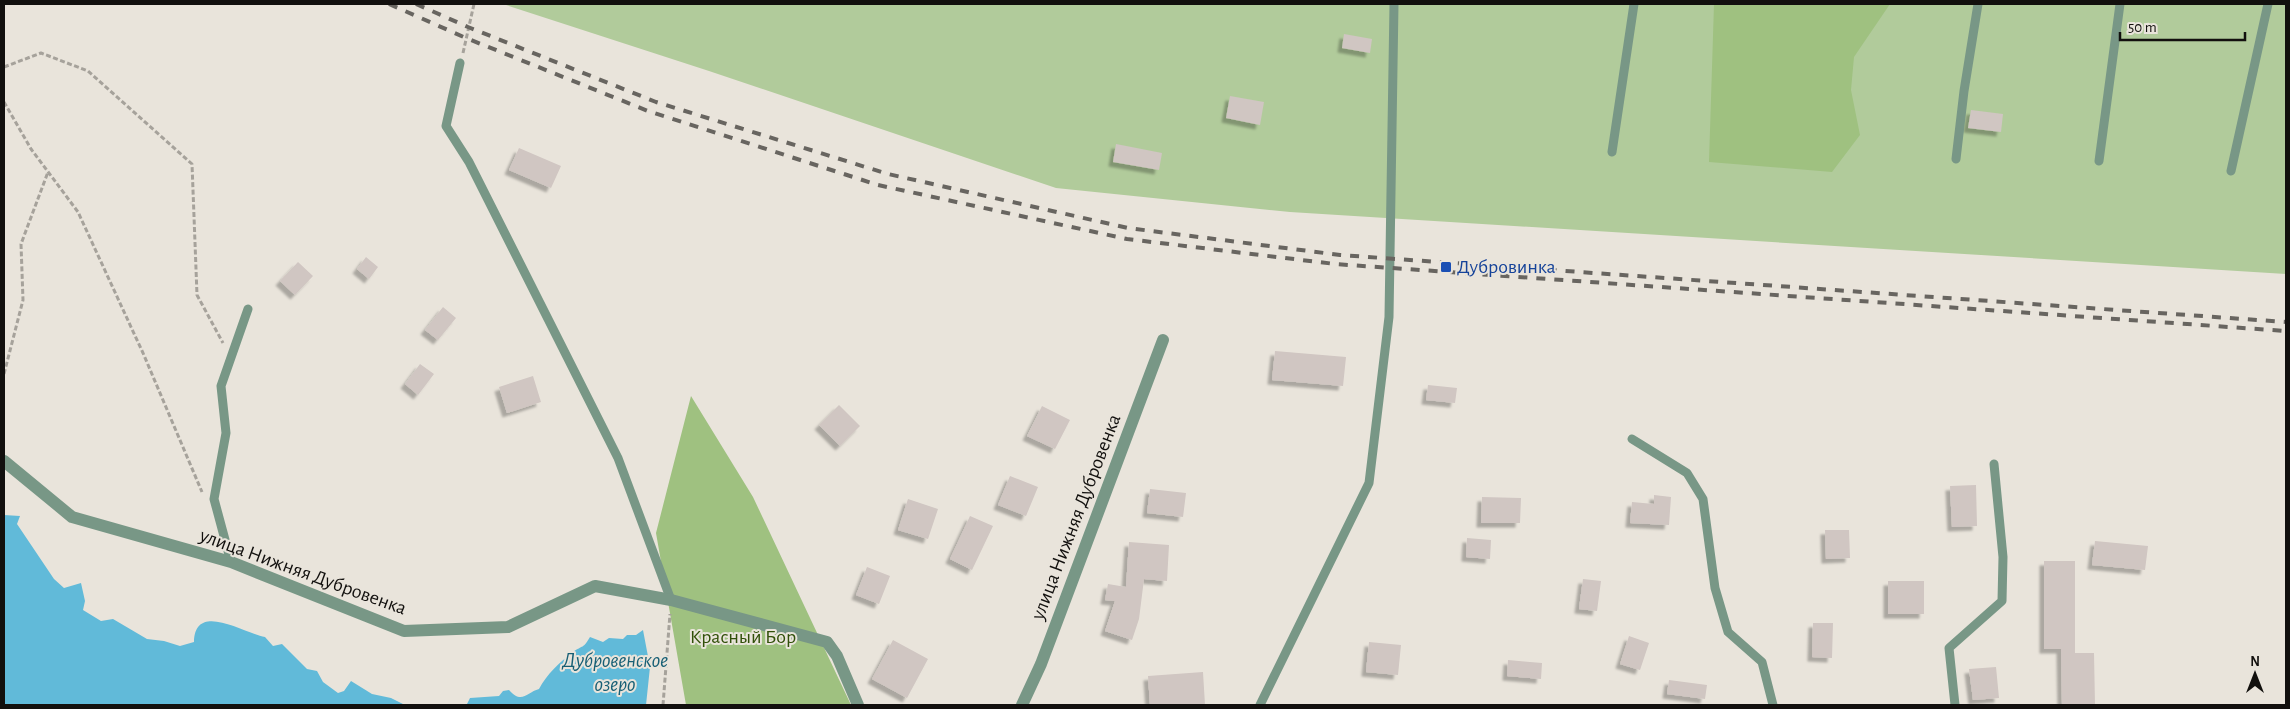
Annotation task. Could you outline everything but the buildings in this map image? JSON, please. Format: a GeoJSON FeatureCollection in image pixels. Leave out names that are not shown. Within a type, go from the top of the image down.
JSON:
{"type":"FeatureCollection","features":[{"type":"Feature","properties":{"kind":"street","name":"улица Нижняя Дубровенка"},"geometry":{"type":"LineString","coordinates":[[1022,705],[1041,664],[1163,340]]}},
{"type":"Feature","properties":{"kind":"street","name":"улица Нижняя Дубровенка"},"geometry":{"type":"LineString","coordinates":[[4,461],[72,517],[231,562],[404,631],[508,627],[595,586],[671,600],[827,642],[837,656],[858,705]]}},
{"type":"Feature","properties":{"kind":"lane"},"geometry":{"type":"LineString","coordinates":[[1260,705],[1369,483],[1389,317],[1394,4]]}},
{"type":"Feature","properties":{"kind":"lane"},"geometry":{"type":"LineString","coordinates":[[1612,152],[1634,4]]}},
{"type":"Feature","properties":{"kind":"lane"},"geometry":{"type":"LineString","coordinates":[[1956,159],[1964,91],[1978,4]]}},
{"type":"Feature","properties":{"kind":"lane"},"geometry":{"type":"LineString","coordinates":[[2099,161],[2120,4]]}},
{"type":"Feature","properties":{"kind":"lane"},"geometry":{"type":"LineString","coordinates":[[2231,171],[2268,4]]}},
{"type":"Feature","properties":{"kind":"lane"},"geometry":{"type":"LineString","coordinates":[[460,63],[446,126],[469,162],[618,458],[671,600]]}},
{"type":"Feature","properties":{"kind":"lane"},"geometry":{"type":"LineString","coordinates":[[231,562],[214,499],[226,433],[221,386],[248,308]]}},
{"type":"Feature","properties":{"kind":"lane"},"geometry":{"type":"LineString","coordinates":[[1632,439],[1687,473],[1703,499],[1715,588],[1728,632],[1762,662],[1773,705]]}},
{"type":"Feature","properties":{"kind":"lane"},"geometry":{"type":"LineString","coordinates":[[1955,705],[1948,648],[2002,601],[2003,557],[1994,464]]}},
{"type":"Feature","properties":{"kind":"path"},"geometry":{"type":"LineString","coordinates":[[460,63],[474,4]]}},
{"type":"Feature","properties":{"kind":"path"},"geometry":{"type":"LineString","coordinates":[[4,67],[41,54],[88,71],[192,164],[197,295],[231,356]]}},
{"type":"Feature","properties":{"kind":"path"},"geometry":{"type":"LineString","coordinates":[[4,102],[31,149],[78,212],[143,353],[204,498]]}},
{"type":"Feature","properties":{"kind":"path"},"geometry":{"type":"LineString","coordinates":[[4,374],[23,300],[21,244],[48,172]]}},
{"type":"Feature","properties":{"kind":"path"},"geometry":{"type":"LineString","coordinates":[[663,705],[671,600]]}},
{"type":"Feature","properties":{"kind":"green space"},"geometry":{"type":"Polygon","coordinates":[[[503,4],[2286,4],[2286,274],[1290,212],[1056,188],[503,4]]]}},
{"type":"Feature","properties":{"kind":"green space"},"geometry":{"type":"Polygon","coordinates":[[[1714,4],[1890,4],[1854,57],[1851,90],[1860,135],[1832,172],[1709,162],[1714,4]]]}},
{"type":"Feature","properties":{"kind":"green space","name":"Красный Бор"},"geometry":{"type":"Polygon","coordinates":[[[691,396],[753,497],[851,705],[686,705],[656,533],[691,396]]]}},
{"type":"Feature","properties":{"kind":"water"},"geometry":{"type":"Polygon","coordinates":[[[4,515],[20,516],[17,524],[54,579],[64,588],[81,583],[85,601],[83,610],[101,621],[113,619],[147,639],[164,641],[180,646],[194,642],[196,630],[202,623],[211,621],[233,626],[265,637],[273,646],[282,644],[307,669],[317,671],[323,682],[338,693],[344,691],[351,681],[372,694],[391,698],[403,704],[4,705],[4,515]]]}},
{"type":"Feature","properties":{"kind":"water","name":"Дубровенское озеро"},"geometry":{"type":"Polygon","coordinates":[[[643,630],[650,667],[646,705],[459,705],[467,704],[470,698],[499,696],[503,691],[509,690],[517,697],[524,696],[539,689],[554,669],[584,645],[590,637],[603,642],[609,638],[623,639],[627,635],[636,635],[643,630]]]}},
{"type":"Feature","properties":{"kind":"railway"},"geometry":{"type":"LineString","coordinates":[[389,4],[466,38],[648,111],[878,185],[1127,239],[1335,264],[2286,331]]}},
{"type":"Feature","properties":{"kind":"railway"},"geometry":{"type":"LineString","coordinates":[[416,4],[468,27],[656,102],[888,174],[1128,228],[1340,255],[2286,322]]}},
{"type":"Feature","properties":{"kind":"place","name":"Дубровинка"},"geometry":{"type":"Point","coordinates":[1446,267]}}]}
